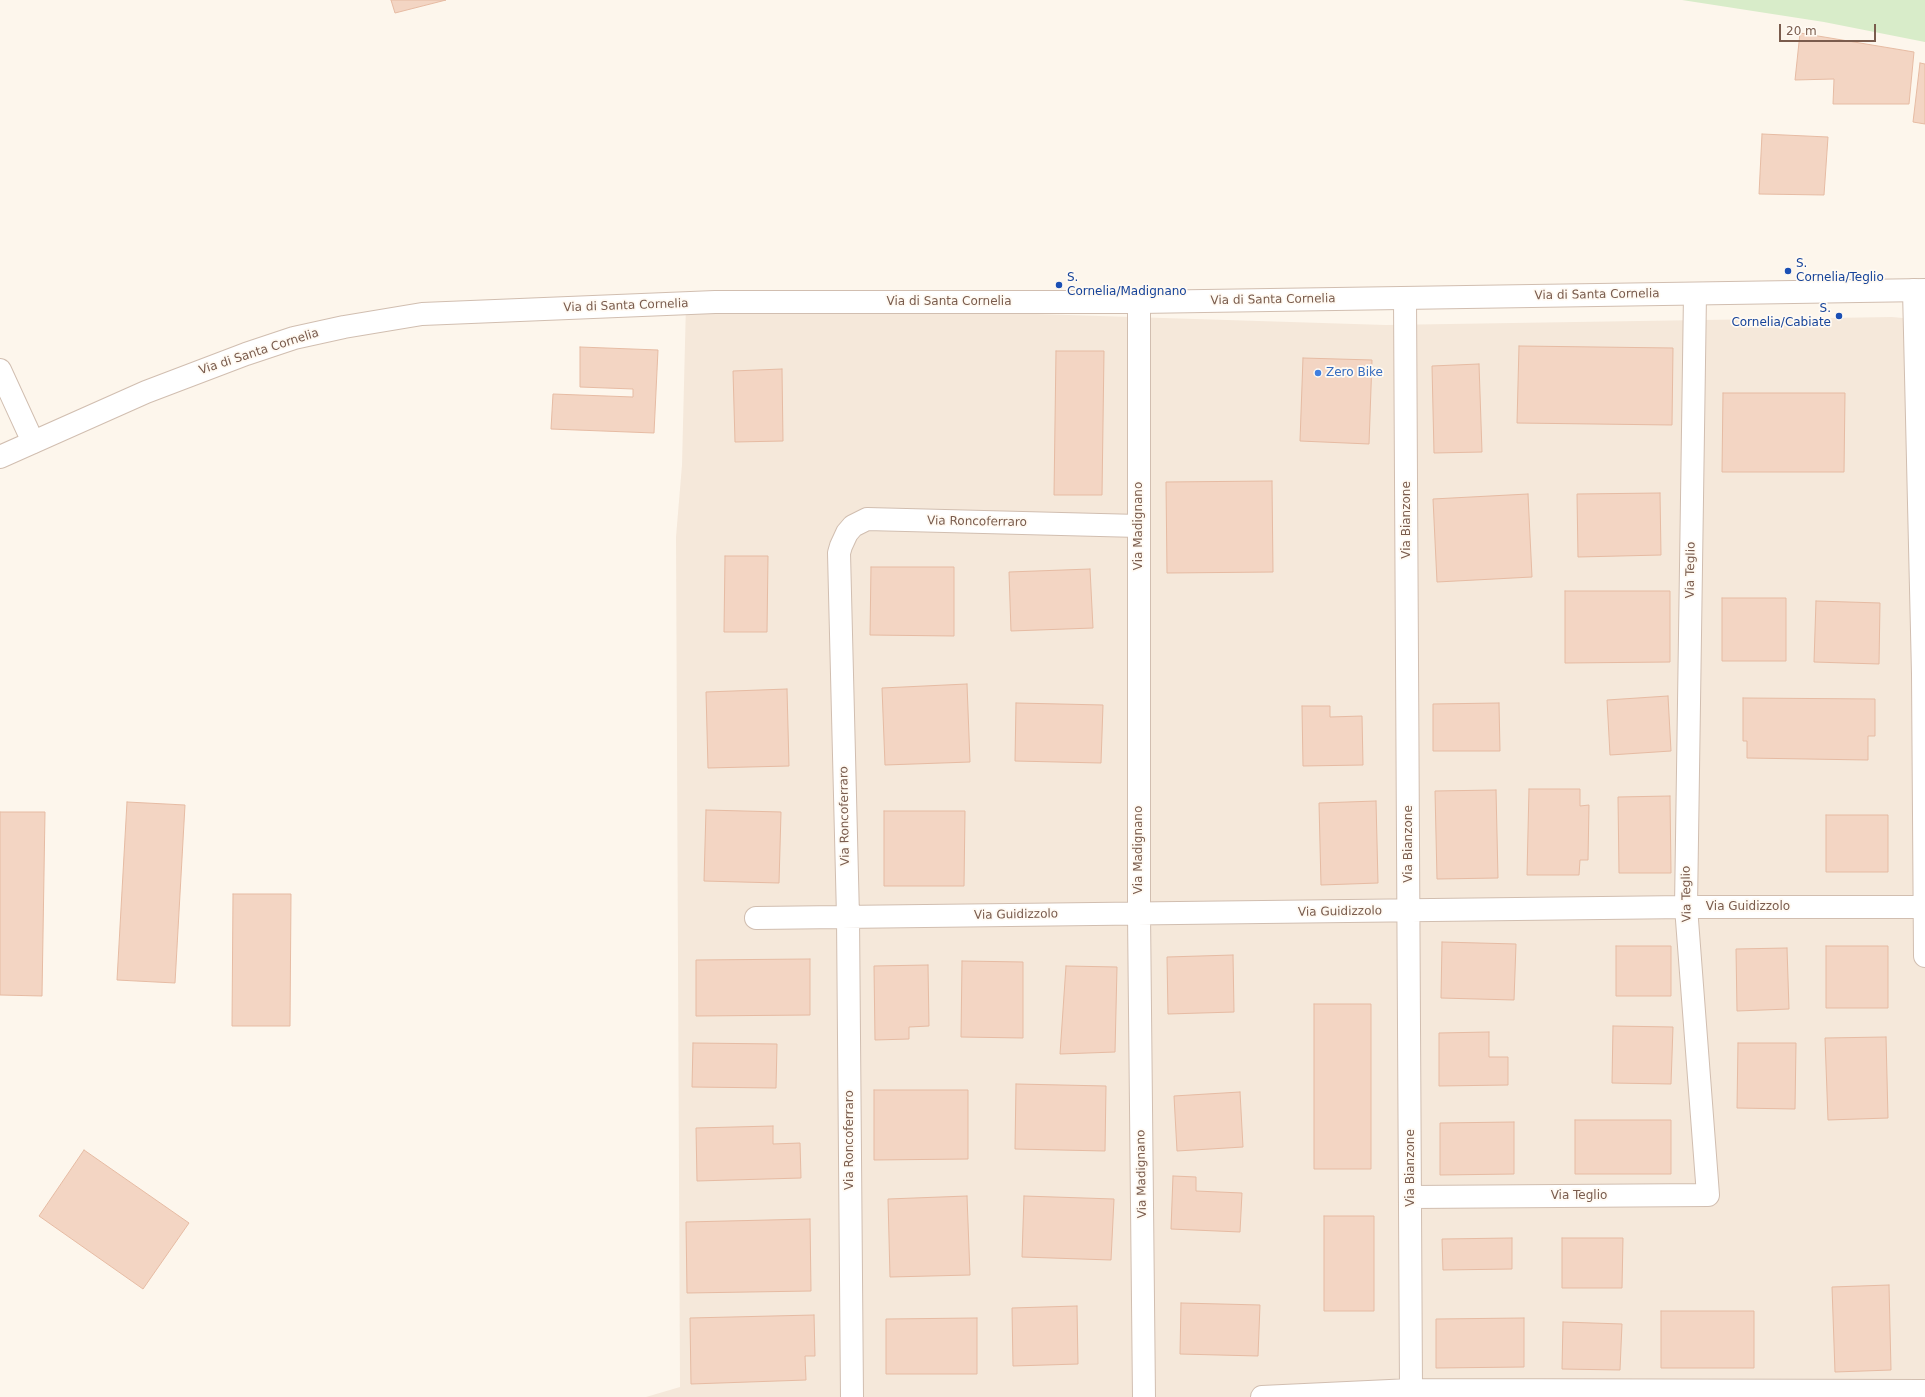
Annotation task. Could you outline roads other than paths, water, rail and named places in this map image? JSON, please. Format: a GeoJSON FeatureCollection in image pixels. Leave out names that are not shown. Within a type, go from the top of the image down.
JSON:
{"type":"FeatureCollection","features":[{"type":"Feature","properties":{"kind":"street","name":"Via di Santa Cornelia"},"geometry":{"type":"LineString","coordinates":[[0,458],[146,392],[252,352],[294,338],[344,326],[422,314],[715,302],[1139,302],[1919,290]]}},
{"type":"Feature","properties":{"kind":"street"},"geometry":{"type":"LineString","coordinates":[[1919,290],[1924,674],[1925,956]]}},
{"type":"Feature","properties":{"kind":"street","name":"Via Teglio"},"geometry":{"type":"LineString","coordinates":[[1411,1197],[1708,1195],[1686,907],[1695,294]]}},
{"type":"Feature","properties":{"kind":"street","name":"Via Bianzone"},"geometry":{"type":"LineString","coordinates":[[1405,298],[1410,911],[1411,1390]]}},
{"type":"Feature","properties":{"kind":"street","name":"Via Madignano"},"geometry":{"type":"LineString","coordinates":[[1139,302],[1139,914],[1144,1397]]}},
{"type":"Feature","properties":{"kind":"street"},"geometry":{"type":"LineString","coordinates":[[0,370],[33,442]]}},
{"type":"Feature","properties":{"kind":"street","name":"Via Roncoferraro"},"geometry":{"type":"LineString","coordinates":[[852,1397],[848,917],[839,553],[847,533],[853,526],[867,519],[1139,526]]}},
{"type":"Feature","properties":{"kind":"street","name":"Via Guidizzolo"},"geometry":{"type":"LineString","coordinates":[[756,918],[1686,907],[1924,907]]}},
{"type":"Feature","properties":{"kind":"street"},"geometry":{"type":"LineString","coordinates":[[1262,1397],[1411,1390],[1579,1393],[1925,1391]]}},
{"type":"Feature","properties":{"kind":"place","name":"S. Cornelia/Teglio"},"geometry":{"type":"Point","coordinates":[1788,271]}},
{"type":"Feature","properties":{"kind":"place","name":"S. Cornelia/Madignano"},"geometry":{"type":"Point","coordinates":[1059,285]}},
{"type":"Feature","properties":{"kind":"place","name":"S. Cornelia/Cabiate"},"geometry":{"type":"Point","coordinates":[1839,316]}},
{"type":"Feature","properties":{"kind":"place","name":"Zero Bike"},"geometry":{"type":"Point","coordinates":[1318,373]}}]}
